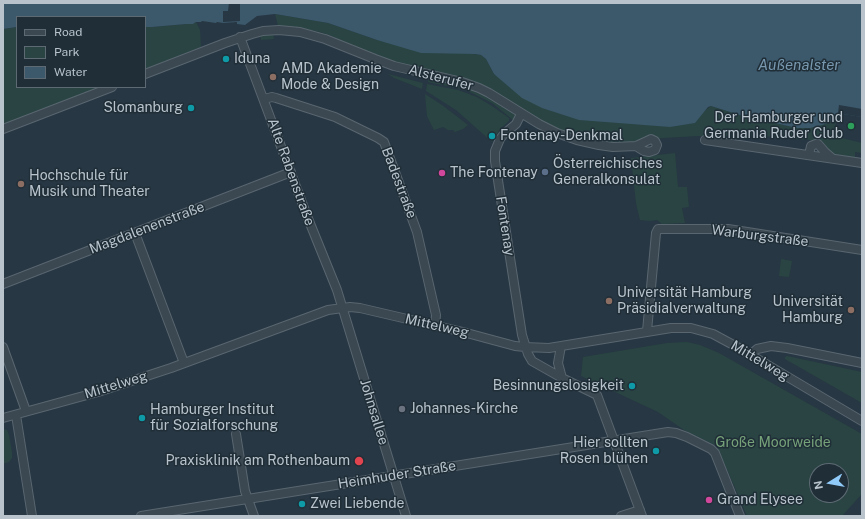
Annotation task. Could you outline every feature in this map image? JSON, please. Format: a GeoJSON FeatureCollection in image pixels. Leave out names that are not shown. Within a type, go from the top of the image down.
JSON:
{"type":"FeatureCollection","features":[{"type":"Feature","properties":{"kind":"street","name":"Alsterufer"},"geometry":{"type":"LineString","coordinates":[[146,74],[240,37],[263,31],[293,31],[314,35],[394,66],[471,85],[489,93],[521,114],[550,130],[577,140],[613,147],[636,146]]}},
{"type":"Feature","properties":{"kind":"street","name":"Alte Rabenstraße"},"geometry":{"type":"LineString","coordinates":[[240,37],[307,216],[343,307]]}},
{"type":"Feature","properties":{"kind":"street"},"geometry":{"type":"LineString","coordinates":[[3,129],[109,88]]}},
{"type":"Feature","properties":{"kind":"street","name":"Badestraße"},"geometry":{"type":"LineString","coordinates":[[264,99],[272,97],[276,98],[335,117],[382,140],[386,145],[417,233],[436,315],[435,326]]}},
{"type":"Feature","properties":{"kind":"street","name":"Fontenay"},"geometry":{"type":"LineString","coordinates":[[521,114],[516,124],[500,139],[495,151],[495,161],[525,347]]}},
{"type":"Feature","properties":{"kind":"street"},"geometry":{"type":"LineString","coordinates":[[705,140],[862,163]]}},
{"type":"Feature","properties":{"kind":"street"},"geometry":{"type":"LineString","coordinates":[[809,155],[811,146],[818,144],[828,155],[835,159]]}},
{"type":"Feature","properties":{"kind":"street","name":"Magdalenenstraße"},"geometry":{"type":"LineString","coordinates":[[3,284],[291,172]]}},
{"type":"Feature","properties":{"kind":"street","name":"Warburgstraße"},"geometry":{"type":"LineString","coordinates":[[647,332],[656,233],[658,229],[728,229],[862,250]]}},
{"type":"Feature","properties":{"kind":"street"},"geometry":{"type":"LineString","coordinates":[[136,233],[184,364]]}},
{"type":"Feature","properties":{"kind":"street","name":"Mittelweg"},"geometry":{"type":"LineString","coordinates":[[3,418],[98,392],[184,364],[325,311],[343,307],[360,308],[515,346],[525,347],[549,348],[671,328],[691,328],[713,334],[751,354],[862,421]]}},
{"type":"Feature","properties":{"kind":"street","name":"Johnsallee"},"geometry":{"type":"LineString","coordinates":[[343,307],[406,516]]}},
{"type":"Feature","properties":{"kind":"street"},"geometry":{"type":"LineString","coordinates":[[561,346],[558,363],[562,378]]}},
{"type":"Feature","properties":{"kind":"street"},"geometry":{"type":"LineString","coordinates":[[751,354],[757,349],[771,346],[862,363]]}},
{"type":"Feature","properties":{"kind":"street"},"geometry":{"type":"LineString","coordinates":[[3,347],[26,411]]}},
{"type":"Feature","properties":{"kind":"street"},"geometry":{"type":"LineString","coordinates":[[525,347],[532,361],[562,378],[596,393],[641,513],[621,516]]}},
{"type":"Feature","properties":{"kind":"street"},"geometry":{"type":"LineString","coordinates":[[16,415],[32,516]]}},
{"type":"Feature","properties":{"kind":"street","name":"Heimhuder Straße"},"geometry":{"type":"LineString","coordinates":[[141,516],[668,432],[676,433],[712,450],[717,456],[740,516]]}},
{"type":"Feature","properties":{"kind":"street"},"geometry":{"type":"LineString","coordinates":[[236,434],[245,492],[249,499],[254,516]]}},
{"type":"Feature","properties":{"kind":"green space"},"geometry":{"type":"Polygon","coordinates":[[[275,14],[328,23],[377,40],[481,55],[486,59],[494,74],[703,112],[711,106],[743,116],[797,128],[836,120],[834,136],[862,143],[862,153],[855,152],[855,158],[833,155],[822,141],[762,136],[698,136],[646,139],[634,143],[616,143],[584,139],[549,126],[490,91],[396,63],[345,44],[332,36],[320,32],[295,27],[278,26],[275,14]]]}},
{"type":"Feature","properties":{"kind":"green space"},"geometry":{"type":"Polygon","coordinates":[[[196,22],[200,30],[201,47],[146,69],[146,27],[193,24],[196,22]]]}},
{"type":"Feature","properties":{"kind":"green space"},"geometry":{"type":"Polygon","coordinates":[[[16,27],[16,88],[98,88],[3,126],[3,29],[16,27]]]}},
{"type":"Feature","properties":{"kind":"green space"},"geometry":{"type":"Polygon","coordinates":[[[273,33],[274,39],[261,40],[260,35],[273,33]]]}},
{"type":"Feature","properties":{"kind":"green space"},"geometry":{"type":"Polygon","coordinates":[[[388,74],[423,83],[422,89],[394,78],[388,74]]]}},
{"type":"Feature","properties":{"kind":"green space"},"geometry":{"type":"Polygon","coordinates":[[[429,76],[482,92],[513,112],[515,114],[515,118],[513,120],[492,103],[466,90],[428,82],[429,76]]]}},
{"type":"Feature","properties":{"kind":"green space"},"geometry":{"type":"Polygon","coordinates":[[[427,84],[458,90],[477,97],[509,118],[509,121],[500,129],[492,142],[456,110],[426,91],[427,84]]]}},
{"type":"Feature","properties":{"kind":"green space"},"geometry":{"type":"Polygon","coordinates":[[[425,94],[468,125],[455,132],[443,127],[434,130],[427,116],[425,94]]]}},
{"type":"Feature","properties":{"kind":"green space"},"geometry":{"type":"Polygon","coordinates":[[[541,129],[546,131],[543,142],[535,139],[541,129]]]}},
{"type":"Feature","properties":{"kind":"green space"},"geometry":{"type":"Polygon","coordinates":[[[675,153],[678,187],[687,187],[689,207],[682,208],[685,223],[662,224],[657,220],[640,220],[636,203],[631,158],[675,153]]]}},
{"type":"Feature","properties":{"kind":"green space"},"geometry":{"type":"Polygon","coordinates":[[[781,259],[792,261],[789,277],[779,276],[781,259]]]}},
{"type":"Feature","properties":{"kind":"green space","name":"Große Moorweide"},"geometry":{"type":"Polygon","coordinates":[[[687,342],[700,345],[719,353],[862,434],[862,494],[842,516],[747,516],[717,446],[684,430],[658,412],[581,376],[583,357],[667,343],[687,342]]]}},
{"type":"Feature","properties":{"kind":"green space"},"geometry":{"type":"Polygon","coordinates":[[[787,356],[862,372],[862,403],[785,359],[787,356]]]}},
{"type":"Feature","properties":{"kind":"green space"},"geometry":{"type":"Polygon","coordinates":[[[3,429],[7,430],[9,435],[12,458],[9,462],[3,464],[3,429]]]}},
{"type":"Feature","properties":{"kind":"water","name":"Außenalster"},"geometry":{"type":"Polygon","coordinates":[[[3,3],[862,3],[862,117],[843,114],[842,118],[822,125],[810,128],[797,128],[743,116],[711,106],[708,107],[695,123],[670,127],[579,120],[542,108],[522,98],[494,74],[486,59],[481,55],[421,53],[328,23],[275,14],[257,16],[245,25],[237,24],[237,22],[216,23],[202,21],[193,24],[152,27],[146,27],[146,16],[16,16],[16,27],[3,29],[3,3]]]}},
{"type":"Feature","properties":{"kind":"pier"},"geometry":{"type":"Polygon","coordinates":[[[229,3],[240,3],[240,21],[223,22],[223,11],[228,11],[229,3]]]}},
{"type":"Feature","properties":{"kind":"pier"},"geometry":{"type":"Polygon","coordinates":[[[839,105],[862,109],[862,117],[843,114],[842,118],[837,121],[839,105]]]}},
{"type":"Feature","properties":{"kind":"place","name":"Iduna"},"geometry":{"type":"Point","coordinates":[226,59]}},
{"type":"Feature","properties":{"kind":"place","name":"AMD Akademie Mode & Design"},"geometry":{"type":"Point","coordinates":[273,77]}},
{"type":"Feature","properties":{"kind":"place","name":"Slomanburg"},"geometry":{"type":"Point","coordinates":[191,108]}},
{"type":"Feature","properties":{"kind":"place","name":"Der Hamburger und Germania Ruder Club"},"geometry":{"type":"Point","coordinates":[851,126]}},
{"type":"Feature","properties":{"kind":"place","name":"Fontenay-Denkmal"},"geometry":{"type":"Point","coordinates":[492,136]}},
{"type":"Feature","properties":{"kind":"place","name":"Österreichisches Generalkonsulat"},"geometry":{"type":"Point","coordinates":[545,172]}},
{"type":"Feature","properties":{"kind":"place","name":"The Fontenay"},"geometry":{"type":"Point","coordinates":[442,173]}},
{"type":"Feature","properties":{"kind":"place","name":"Hochschule für Musik und Theater"},"geometry":{"type":"Point","coordinates":[21,184]}},
{"type":"Feature","properties":{"kind":"place","name":"Universität Hamburg Präsidialverwaltung"},"geometry":{"type":"Point","coordinates":[609,301]}},
{"type":"Feature","properties":{"kind":"place","name":"Universität Hamburg"},"geometry":{"type":"Point","coordinates":[851,310]}},
{"type":"Feature","properties":{"kind":"place","name":"Besinnungslosigkeit"},"geometry":{"type":"Point","coordinates":[632,386]}},
{"type":"Feature","properties":{"kind":"place","name":"Johannes-Kirche"},"geometry":{"type":"Point","coordinates":[402,409]}},
{"type":"Feature","properties":{"kind":"place","name":"Hamburger Institut für Sozialforschung"},"geometry":{"type":"Point","coordinates":[142,418]}},
{"type":"Feature","properties":{"kind":"place","name":"Hier sollten Rosen blühen"},"geometry":{"type":"Point","coordinates":[656,451]}},
{"type":"Feature","properties":{"kind":"place","name":"Praxisklinik am Rothenbaum"},"geometry":{"type":"Point","coordinates":[359,461]}},
{"type":"Feature","properties":{"kind":"place","name":"Grand Elysee"},"geometry":{"type":"Point","coordinates":[709,500]}},
{"type":"Feature","properties":{"kind":"place","name":"Zwei Liebende"},"geometry":{"type":"Point","coordinates":[302,504]}}]}
